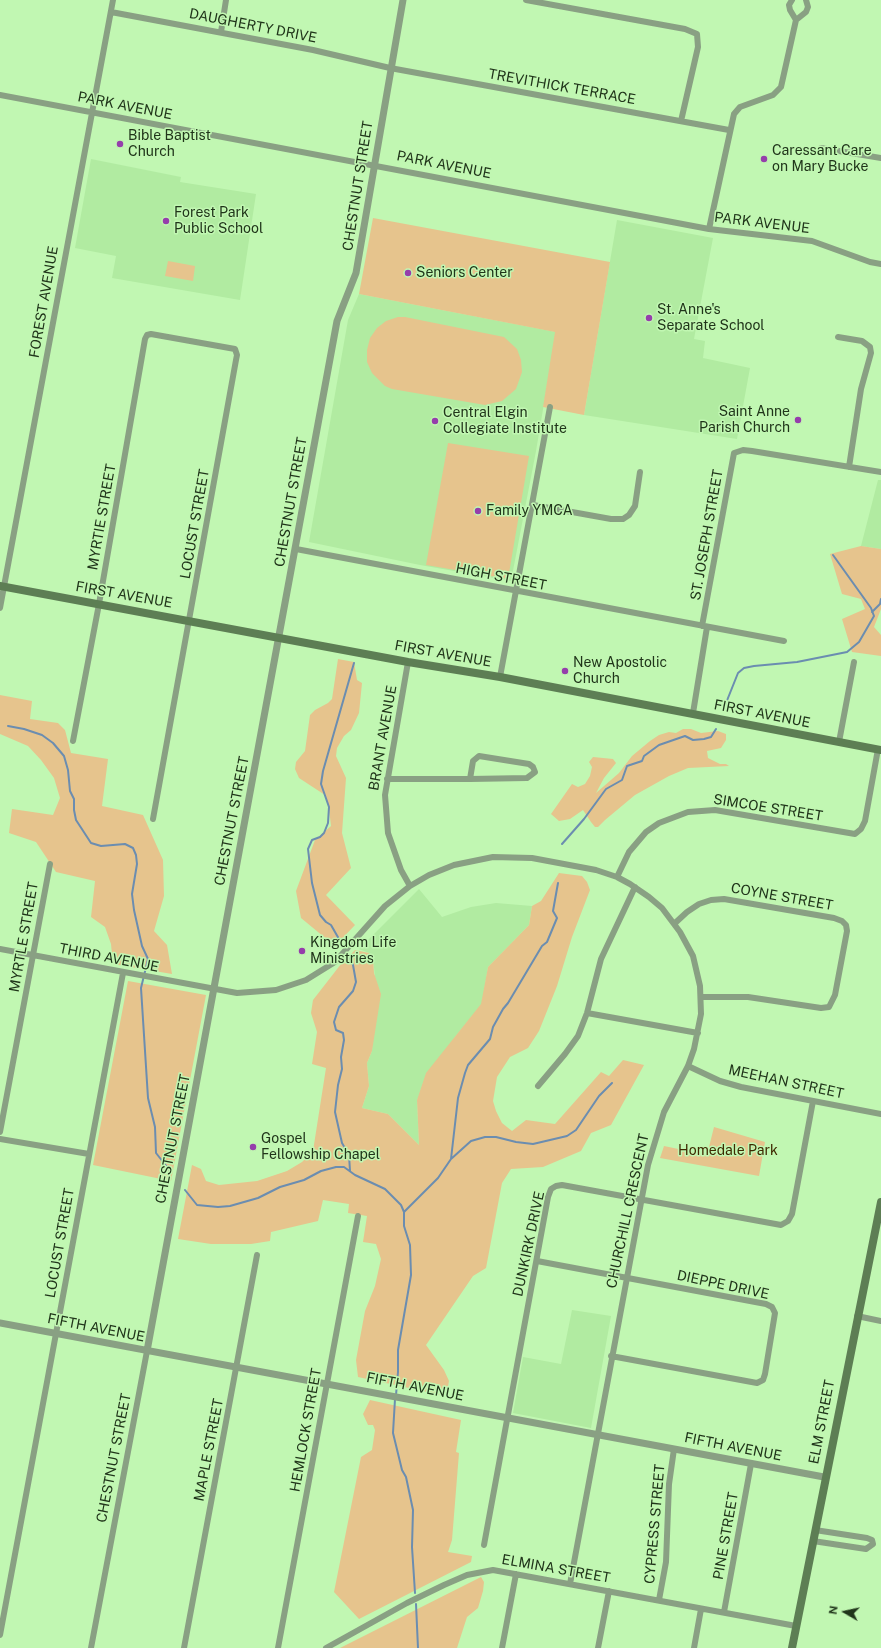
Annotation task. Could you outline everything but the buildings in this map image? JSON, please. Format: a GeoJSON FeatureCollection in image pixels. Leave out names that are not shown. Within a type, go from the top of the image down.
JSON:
{"type":"FeatureCollection","features":[{"type":"Feature","properties":{"kind":"main road","name":"FIRST AVENUE"},"geometry":{"type":"LineString","coordinates":[[2,586],[408,662],[500,677],[879,750]]}},
{"type":"Feature","properties":{"kind":"main road","name":"ELM STREET"},"geometry":{"type":"LineString","coordinates":[[792,1648],[824,1477],[857,1316],[879,1225],[881,1202]]}},
{"type":"Feature","properties":{"kind":"street","name":"FOREST AVENUE"},"geometry":{"type":"LineString","coordinates":[[0,608],[2,586],[113,0]]}},
{"type":"Feature","properties":{"kind":"street"},"geometry":{"type":"LineString","coordinates":[[220,32],[226,0]]}},
{"type":"Feature","properties":{"kind":"street","name":"CHESTNUT STREET"},"geometry":{"type":"LineString","coordinates":[[91,1648],[296,549],[337,321],[356,273],[390,68],[403,0]]}},
{"type":"Feature","properties":{"kind":"street"},"geometry":{"type":"LineString","coordinates":[[526,0],[685,29],[697,34],[698,47],[681,121]]}},
{"type":"Feature","properties":{"kind":"street"},"geometry":{"type":"LineString","coordinates":[[792,0],[789,5],[790,10],[796,20]]}},
{"type":"Feature","properties":{"kind":"street"},"geometry":{"type":"LineString","coordinates":[[709,228],[729,130],[737,110],[744,105],[774,95],[781,87],[796,20],[806,12],[808,7],[806,0]]}},
{"type":"Feature","properties":{"kind":"street","name":"DAUGHERTY DRIVE"},"geometry":{"type":"LineString","coordinates":[[111,12],[318,51],[390,68]]}},
{"type":"Feature","properties":{"kind":"street","name":"TREVITHICK TERRACE"},"geometry":{"type":"LineString","coordinates":[[390,68],[729,130]]}},
{"type":"Feature","properties":{"kind":"street","name":"PARK AVENUE"},"geometry":{"type":"LineString","coordinates":[[0,95],[709,228],[812,241],[870,262],[881,264]]}},
{"type":"Feature","properties":{"kind":"street"},"geometry":{"type":"LineString","coordinates":[[821,148],[881,158]]}},
{"type":"Feature","properties":{"kind":"street","name":"LOCUST STREET"},"geometry":{"type":"LineString","coordinates":[[144,343],[147,335],[150,334],[231,348],[236,351],[236,360],[190,620],[152,819]]}},
{"type":"Feature","properties":{"kind":"street"},"geometry":{"type":"LineString","coordinates":[[838,337],[862,341],[870,347],[871,353],[861,389],[849,467],[881,472]]}},
{"type":"Feature","properties":{"kind":"street","name":"MYRTIE STREET"},"geometry":{"type":"LineString","coordinates":[[73,742],[99,604],[144,343]]}},
{"type":"Feature","properties":{"kind":"street"},"geometry":{"type":"LineString","coordinates":[[500,677],[550,407]]}},
{"type":"Feature","properties":{"kind":"street","name":"ST. JOSEPH STREET"},"geometry":{"type":"LineString","coordinates":[[693,714],[705,627],[733,456],[738,451],[752,451],[849,467]]}},
{"type":"Feature","properties":{"kind":"street"},"geometry":{"type":"LineString","coordinates":[[533,505],[611,520],[623,519],[629,515],[635,506],[640,472]]}},
{"type":"Feature","properties":{"kind":"street","name":"HIGH STREET"},"geometry":{"type":"LineString","coordinates":[[296,549],[516,592],[784,641]]}},
{"type":"Feature","properties":{"kind":"street","name":"BRANT AVENUE"},"geometry":{"type":"LineString","coordinates":[[408,662],[385,795],[388,833],[401,870],[410,886]]}},
{"type":"Feature","properties":{"kind":"street"},"geometry":{"type":"LineString","coordinates":[[839,742],[854,662]]}},
{"type":"Feature","properties":{"kind":"street","name":"SIMCOE STREET"},"geometry":{"type":"LineString","coordinates":[[617,877],[629,852],[646,832],[662,821],[691,811],[715,810],[855,834],[861,829],[865,821],[879,750]]}},
{"type":"Feature","properties":{"kind":"street"},"geometry":{"type":"LineString","coordinates":[[387,779],[470,779],[527,778],[535,772],[533,767],[528,764],[479,756],[473,761],[470,779]]}},
{"type":"Feature","properties":{"kind":"street","name":"CHURCHILL CRESCENT"},"geometry":{"type":"LineString","coordinates":[[214,989],[239,993],[262,992],[283,989],[306,980],[335,962],[386,906],[410,886],[429,875],[454,864],[500,856],[540,859],[596,870],[617,877],[649,897],[674,924],[692,956],[701,997],[698,1033],[688,1066],[670,1097],[658,1127],[649,1158],[611,1356],[570,1584]]}},
{"type":"Feature","properties":{"kind":"street","name":"MYRTLE STREET"},"geometry":{"type":"LineString","coordinates":[[0,1132],[50,864]]}},
{"type":"Feature","properties":{"kind":"street"},"geometry":{"type":"LineString","coordinates":[[538,1086],[572,1045],[587,1012],[601,959],[635,888]]}},
{"type":"Feature","properties":{"kind":"street","name":"COYNE STREET"},"geometry":{"type":"LineString","coordinates":[[674,924],[687,912],[699,904],[711,900],[724,899],[834,918],[842,921],[846,925],[846,934],[835,995],[829,1007],[821,1008],[748,997],[701,997]]}},
{"type":"Feature","properties":{"kind":"street","name":"THIRD AVENUE"},"geometry":{"type":"LineString","coordinates":[[0,949],[214,989]]}},
{"type":"Feature","properties":{"kind":"street","name":"LOCUST STREET"},"geometry":{"type":"LineString","coordinates":[[0,1636],[123,973]]}},
{"type":"Feature","properties":{"kind":"street"},"geometry":{"type":"LineString","coordinates":[[587,1012],[698,1033]]}},
{"type":"Feature","properties":{"kind":"street","name":"MEEHAN STREET"},"geometry":{"type":"LineString","coordinates":[[688,1066],[728,1083],[881,1114]]}},
{"type":"Feature","properties":{"kind":"street","name":"DUNKIRK DRIVE"},"geometry":{"type":"LineString","coordinates":[[484,1545],[548,1197],[553,1187],[562,1185],[777,1225],[785,1223],[792,1214],[813,1101]]}},
{"type":"Feature","properties":{"kind":"street"},"geometry":{"type":"LineString","coordinates":[[0,1139],[89,1154]]}},
{"type":"Feature","properties":{"kind":"street","name":"HEMLOCK STREET"},"geometry":{"type":"LineString","coordinates":[[278,1648],[358,1216]]}},
{"type":"Feature","properties":{"kind":"street","name":"MAPLE STREET"},"geometry":{"type":"LineString","coordinates":[[184,1648],[257,1256]]}},
{"type":"Feature","properties":{"kind":"street","name":"DIEPPE DRIVE"},"geometry":{"type":"LineString","coordinates":[[537,1261],[771,1306],[774,1310],[775,1317],[765,1374],[760,1382],[752,1383],[611,1356]]}},
{"type":"Feature","properties":{"kind":"street"},"geometry":{"type":"LineString","coordinates":[[857,1316],[881,1321]]}},
{"type":"Feature","properties":{"kind":"street","name":"FIFTH AVENUE"},"geometry":{"type":"LineString","coordinates":[[0,1323],[824,1477]]}},
{"type":"Feature","properties":{"kind":"street","name":"CYPRESS STREET"},"geometry":{"type":"LineString","coordinates":[[659,1600],[666,1562],[669,1484],[674,1449]]}},
{"type":"Feature","properties":{"kind":"street","name":"PINE STREET"},"geometry":{"type":"LineString","coordinates":[[724,1612],[751,1464]]}},
{"type":"Feature","properties":{"kind":"street"},"geometry":{"type":"LineString","coordinates":[[815,1530],[867,1538],[872,1540],[873,1544]]}},
{"type":"Feature","properties":{"kind":"street"},"geometry":{"type":"LineString","coordinates":[[813,1541],[866,1549],[873,1544],[881,1543]]}},
{"type":"Feature","properties":{"kind":"street","name":"ELMINA STREET"},"geometry":{"type":"LineString","coordinates":[[326,1648],[407,1603],[460,1578],[485,1570],[501,1570],[796,1626]]}},
{"type":"Feature","properties":{"kind":"street"},"geometry":{"type":"LineString","coordinates":[[502,1648],[516,1574]]}},
{"type":"Feature","properties":{"kind":"street"},"geometry":{"type":"LineString","coordinates":[[598,1648],[609,1591]]}},
{"type":"Feature","properties":{"kind":"street"},"geometry":{"type":"LineString","coordinates":[[694,1648],[701,1609]]}},
{"type":"Feature","properties":{"kind":"shaded area","name":"Forest Park Public School"},"geometry":{"type":"Polygon","coordinates":[[[91,159],[181,177],[180,182],[256,194],[240,300],[112,278],[116,256],[75,248],[91,159]]]}},
{"type":"Feature","properties":{"kind":"shaded area","name":"St. Anne's Separate School"},"geometry":{"type":"Polygon","coordinates":[[[617,220],[713,238],[694,339],[705,341],[703,358],[750,368],[737,439],[584,415],[617,220]]]}},
{"type":"Feature","properties":{"kind":"shaded area","name":"Central Elgin Collegiate Institute"},"geometry":{"type":"Polygon","coordinates":[[[359,294],[556,332],[536,451],[511,581],[420,565],[309,542],[348,320],[359,294]]]}},
{"type":"Feature","properties":{"kind":"shaded area"},"geometry":{"type":"Polygon","coordinates":[[[878,480],[881,480],[881,549],[861,546],[878,480]]]}},
{"type":"Feature","properties":{"kind":"shaded area"},"geometry":{"type":"Polygon","coordinates":[[[419,889],[442,917],[471,907],[496,903],[532,906],[529,925],[488,967],[482,1004],[455,1037],[417,1100],[419,1145],[388,1114],[362,1108],[369,1086],[367,1063],[372,1051],[375,977],[373,958],[369,953],[359,949],[419,889]]]}},
{"type":"Feature","properties":{"kind":"shaded area"},"geometry":{"type":"Polygon","coordinates":[[[572,1310],[611,1316],[591,1428],[513,1413],[523,1357],[561,1364],[572,1310]]]}},
{"type":"Feature","properties":{"kind":"green space"},"geometry":{"type":"Polygon","coordinates":[[[373,218],[610,262],[584,415],[543,407],[555,332],[359,294],[373,218]]]}},
{"type":"Feature","properties":{"kind":"green space"},"geometry":{"type":"Polygon","coordinates":[[[168,261],[195,266],[193,281],[165,276],[168,261]]]}},
{"type":"Feature","properties":{"kind":"green space"},"geometry":{"type":"Polygon","coordinates":[[[398,317],[405,317],[504,337],[517,349],[521,360],[522,372],[516,389],[502,401],[485,405],[392,389],[385,386],[372,373],[367,362],[367,350],[370,338],[377,328],[386,321],[398,317]]]}},
{"type":"Feature","properties":{"kind":"green space","name":"Family YMCA"},"geometry":{"type":"Polygon","coordinates":[[[448,443],[529,456],[508,579],[426,565],[448,443]]]}},
{"type":"Feature","properties":{"kind":"green space"},"geometry":{"type":"Polygon","coordinates":[[[861,546],[881,549],[881,609],[874,627],[881,635],[881,656],[852,652],[842,619],[865,609],[861,599],[842,594],[830,554],[861,546]]]}},
{"type":"Feature","properties":{"kind":"green space"},"geometry":{"type":"Polygon","coordinates":[[[338,659],[354,662],[357,680],[362,683],[359,713],[351,730],[344,736],[337,748],[336,756],[346,778],[342,833],[351,868],[326,895],[355,925],[335,946],[301,918],[296,891],[315,840],[331,826],[329,809],[325,795],[299,778],[295,769],[296,762],[305,751],[310,715],[332,699],[338,659]]]}},
{"type":"Feature","properties":{"kind":"green space"},"geometry":{"type":"Polygon","coordinates":[[[0,695],[32,701],[30,719],[58,723],[65,730],[71,753],[108,759],[102,806],[143,815],[163,860],[164,896],[154,931],[167,945],[172,974],[113,964],[111,944],[105,927],[91,917],[95,881],[56,872],[36,842],[9,833],[12,809],[53,815],[60,798],[54,778],[41,760],[28,746],[0,734],[0,695]]]}},
{"type":"Feature","properties":{"kind":"green space"},"geometry":{"type":"Polygon","coordinates":[[[683,729],[691,729],[701,733],[718,731],[726,734],[726,740],[721,748],[707,751],[708,758],[720,764],[726,764],[729,766],[688,768],[669,776],[635,795],[598,827],[595,827],[583,810],[570,819],[559,821],[551,814],[572,784],[578,787],[585,784],[590,776],[592,767],[589,762],[593,757],[613,759],[616,763],[604,778],[596,793],[619,773],[632,756],[650,741],[659,735],[669,732],[676,733],[683,729]]]}},
{"type":"Feature","properties":{"kind":"green space"},"geometry":{"type":"Polygon","coordinates":[[[559,873],[582,876],[587,882],[590,890],[572,937],[557,986],[539,1031],[528,1048],[510,1057],[497,1077],[493,1101],[496,1111],[502,1123],[512,1131],[526,1120],[555,1124],[601,1072],[609,1076],[623,1060],[644,1065],[611,1125],[591,1133],[581,1151],[543,1167],[511,1169],[502,1183],[486,1268],[473,1276],[426,1345],[444,1370],[449,1381],[447,1392],[441,1395],[358,1377],[356,1360],[365,1311],[375,1286],[381,1259],[376,1244],[363,1242],[367,1216],[348,1213],[349,1204],[323,1200],[318,1221],[271,1232],[270,1241],[251,1244],[211,1244],[178,1239],[192,1165],[201,1169],[206,1181],[219,1185],[257,1181],[287,1171],[302,1162],[313,1151],[326,1068],[312,1064],[317,1032],[311,1013],[313,1000],[341,964],[355,950],[369,953],[373,958],[374,973],[381,994],[372,1051],[367,1063],[369,1086],[362,1108],[388,1114],[419,1145],[417,1100],[426,1073],[481,1004],[488,967],[529,925],[532,906],[541,901],[559,873]]]}},
{"type":"Feature","properties":{"kind":"green space"},"geometry":{"type":"Polygon","coordinates":[[[128,981],[206,995],[171,1181],[93,1165],[128,981]]]}},
{"type":"Feature","properties":{"kind":"green space","name":"Homedale Park"},"geometry":{"type":"Polygon","coordinates":[[[714,1127],[765,1142],[759,1176],[660,1158],[664,1146],[707,1155],[714,1127]]]}},
{"type":"Feature","properties":{"kind":"green space"},"geometry":{"type":"Polygon","coordinates":[[[370,1400],[461,1420],[456,1452],[459,1453],[452,1540],[448,1552],[472,1556],[471,1562],[359,1619],[334,1592],[361,1457],[372,1450],[375,1430],[373,1425],[368,1425],[363,1414],[370,1400]]]}},
{"type":"Feature","properties":{"kind":"green space"},"geometry":{"type":"Polygon","coordinates":[[[481,1577],[484,1582],[478,1608],[467,1617],[457,1648],[340,1648],[481,1577]]]}},
{"type":"Feature","properties":{"kind":"waterway"},"geometry":{"type":"LineString","coordinates":[[724,708],[738,673],[744,668],[797,662],[847,652],[859,642],[874,616],[871,608],[833,555]]}},
{"type":"Feature","properties":{"kind":"waterway"},"geometry":{"type":"LineString","coordinates":[[872,612],[880,604],[881,599]]}},
{"type":"Feature","properties":{"kind":"waterway"},"geometry":{"type":"LineString","coordinates":[[343,946],[331,925],[320,915],[312,883],[308,849],[312,840],[320,837],[324,833],[328,823],[329,807],[321,784],[323,771],[354,663]]}},
{"type":"Feature","properties":{"kind":"waterway"},"geometry":{"type":"LineString","coordinates":[[8,726],[42,735],[53,743],[64,756],[68,770],[70,791],[74,799],[76,820],[91,843],[101,846],[125,844],[133,848],[136,855],[137,864],[132,894],[142,946],[148,959],[141,988],[148,1098],[155,1127],[156,1153],[171,1172]]}},
{"type":"Feature","properties":{"kind":"waterway"},"geometry":{"type":"LineString","coordinates":[[562,844],[584,819],[606,789],[622,780],[627,766],[642,761],[644,756],[659,745],[685,736],[693,740],[704,739],[711,737],[716,729]]}},
{"type":"Feature","properties":{"kind":"waterway"},"geometry":{"type":"LineString","coordinates":[[451,1159],[458,1098],[468,1065],[490,1039],[493,1027],[503,1009],[542,946],[547,942],[557,918],[553,911],[558,883]]}},
{"type":"Feature","properties":{"kind":"waterway"},"geometry":{"type":"LineString","coordinates":[[350,958],[353,965],[356,982],[353,991],[339,1007],[334,1022],[336,1030],[343,1033],[344,1040],[341,1057],[342,1069],[338,1085],[335,1112],[342,1143],[349,1155],[350,1171]]}},
{"type":"Feature","properties":{"kind":"waterway"},"geometry":{"type":"LineString","coordinates":[[404,1212],[438,1178],[451,1159],[471,1141],[485,1137],[496,1137],[533,1144],[567,1136],[576,1130],[599,1096],[612,1083]]}},
{"type":"Feature","properties":{"kind":"waterway"},"geometry":{"type":"LineString","coordinates":[[185,1190],[197,1205],[218,1207],[230,1206],[258,1198],[280,1187],[304,1180],[321,1171],[336,1167],[344,1167],[355,1175],[385,1189],[401,1205],[404,1212],[404,1226],[410,1245],[411,1275],[398,1350],[396,1395]]}},
{"type":"Feature","properties":{"kind":"waterway"},"geometry":{"type":"LineString","coordinates":[[395,1399],[393,1433],[402,1470],[406,1477],[413,1510],[412,1547],[415,1593]]}},
{"type":"Feature","properties":{"kind":"waterway"},"geometry":{"type":"LineString","coordinates":[[416,1604],[418,1648]]}},
{"type":"Feature","properties":{"kind":"place","name":"Bible Baptist Church"},"geometry":{"type":"Point","coordinates":[120,144]}},
{"type":"Feature","properties":{"kind":"place","name":"Caressant Care on Mary Bucke"},"geometry":{"type":"Point","coordinates":[764,159]}},
{"type":"Feature","properties":{"kind":"place","name":"Forest Park Public School"},"geometry":{"type":"Point","coordinates":[166,221]}},
{"type":"Feature","properties":{"kind":"place","name":"Seniors Center"},"geometry":{"type":"Point","coordinates":[408,273]}},
{"type":"Feature","properties":{"kind":"place","name":"St. Anne's Separate School"},"geometry":{"type":"Point","coordinates":[649,318]}},
{"type":"Feature","properties":{"kind":"place","name":"Saint Anne Parish Church"},"geometry":{"type":"Point","coordinates":[798,420]}},
{"type":"Feature","properties":{"kind":"place","name":"Central Elgin Collegiate Institute"},"geometry":{"type":"Point","coordinates":[435,421]}},
{"type":"Feature","properties":{"kind":"place","name":"Family YMCA"},"geometry":{"type":"Point","coordinates":[478,511]}},
{"type":"Feature","properties":{"kind":"place","name":"New Apostolic Church"},"geometry":{"type":"Point","coordinates":[565,671]}},
{"type":"Feature","properties":{"kind":"place","name":"Kingdom Life Ministries"},"geometry":{"type":"Point","coordinates":[302,951]}},
{"type":"Feature","properties":{"kind":"place","name":"Gospel Fellowship Chapel"},"geometry":{"type":"Point","coordinates":[253,1147]}}]}
